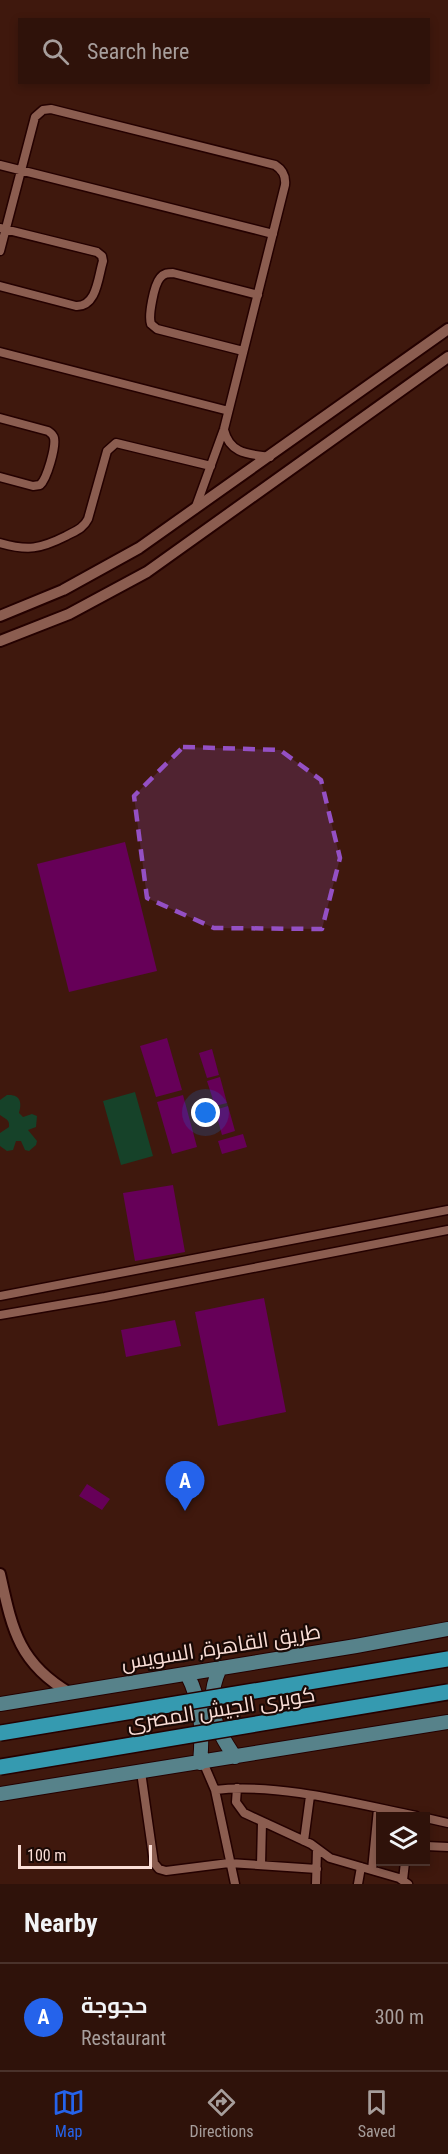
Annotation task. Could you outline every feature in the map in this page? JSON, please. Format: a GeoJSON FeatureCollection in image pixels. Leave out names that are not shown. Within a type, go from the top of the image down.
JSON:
{"type":"FeatureCollection","features":[{"type":"Feature","properties":{"kind":"highway","name":"كوبرى الجيش المصرى"},"geometry":{"type":"LineString","coordinates":[[0,1734],[448,1659]]}},
{"type":"Feature","properties":{"kind":"highway","name":"كوبرى الجيش المصرى"},"geometry":{"type":"LineString","coordinates":[[0,1767],[448,1692]]}},
{"type":"Feature","properties":{"kind":"main road","name":"طريق القاهرة, السويس"},"geometry":{"type":"LineString","coordinates":[[0,1704],[448,1629]]}},
{"type":"Feature","properties":{"kind":"main road"},"geometry":{"type":"LineString","coordinates":[[220,1668],[212,1695],[213,1713],[218,1731],[235,1756]]}},
{"type":"Feature","properties":{"kind":"main road"},"geometry":{"type":"LineString","coordinates":[[188,1674],[201,1716],[201,1762]]}},
{"type":"Feature","properties":{"kind":"main road"},"geometry":{"type":"LineString","coordinates":[[0,1794],[448,1722]]}},
{"type":"Feature","properties":{"kind":"street"},"geometry":{"type":"LineString","coordinates":[[0,252],[3,228],[35,117],[40,111],[47,109],[264,163],[278,167],[283,173],[285,181],[273,234],[224,429],[195,509]]}},
{"type":"Feature","properties":{"kind":"street"},"geometry":{"type":"LineString","coordinates":[[0,165],[273,234]]}},
{"type":"Feature","properties":{"kind":"street"},"geometry":{"type":"LineString","coordinates":[[0,286],[82,306],[93,297],[103,261],[102,256],[97,252],[3,228]]}},
{"type":"Feature","properties":{"kind":"street"},"geometry":{"type":"LineString","coordinates":[[243,351],[154,327],[149,319],[152,304],[159,279],[164,274],[170,273],[258,295]]}},
{"type":"Feature","properties":{"kind":"street"},"geometry":{"type":"LineString","coordinates":[[0,616],[63,590],[164,533],[448,329]]}},
{"type":"Feature","properties":{"kind":"street"},"geometry":{"type":"LineString","coordinates":[[0,352],[225,410]]}},
{"type":"Feature","properties":{"kind":"street"},"geometry":{"type":"LineString","coordinates":[[0,642],[69,614],[147,572],[448,357]]}},
{"type":"Feature","properties":{"kind":"street"},"geometry":{"type":"LineString","coordinates":[[0,418],[48,431],[54,441],[43,483],[33,486],[0,477]]}},
{"type":"Feature","properties":{"kind":"street"},"geometry":{"type":"LineString","coordinates":[[224,429],[229,443],[237,451],[270,457]]}},
{"type":"Feature","properties":{"kind":"street"},"geometry":{"type":"LineString","coordinates":[[0,543],[22,548],[35,548],[51,544],[83,526],[88,519],[107,451],[116,443],[211,466]]}},
{"type":"Feature","properties":{"kind":"street"},"geometry":{"type":"LineString","coordinates":[[0,1296],[448,1210]]}},
{"type":"Feature","properties":{"kind":"street"},"geometry":{"type":"LineString","coordinates":[[0,1315],[105,1297],[448,1230]]}},
{"type":"Feature","properties":{"kind":"street"},"geometry":{"type":"LineString","coordinates":[[0,1574],[10,1621],[22,1648],[41,1672],[70,1693]]}},
{"type":"Feature","properties":{"kind":"street"},"geometry":{"type":"LineString","coordinates":[[201,1762],[215,1790],[235,1884]]}},
{"type":"Feature","properties":{"kind":"street"},"geometry":{"type":"LineString","coordinates":[[141,1772],[156,1867],[166,1871],[229,1863],[317,1869]]}},
{"type":"Feature","properties":{"kind":"street"},"geometry":{"type":"LineString","coordinates":[[215,1790],[237,1788],[310,1796],[393,1812]]}},
{"type":"Feature","properties":{"kind":"street"},"geometry":{"type":"LineString","coordinates":[[237,1788],[239,1807],[244,1813],[304,1841],[330,1858],[405,1882],[405,1866]]}},
{"type":"Feature","properties":{"kind":"street"},"geometry":{"type":"LineString","coordinates":[[304,1841],[310,1796]]}},
{"type":"Feature","properties":{"kind":"street"},"geometry":{"type":"LineString","coordinates":[[372,1870],[378,1809]]}},
{"type":"Feature","properties":{"kind":"street"},"geometry":{"type":"LineString","coordinates":[[430,1819],[448,1823]]}},
{"type":"Feature","properties":{"kind":"street"},"geometry":{"type":"LineString","coordinates":[[261,1865],[262,1822]]}},
{"type":"Feature","properties":{"kind":"street"},"geometry":{"type":"LineString","coordinates":[[430,1846],[448,1848]]}},
{"type":"Feature","properties":{"kind":"street"},"geometry":{"type":"LineString","coordinates":[[316,1884],[317,1849]]}},
{"type":"Feature","properties":{"kind":"street"},"geometry":{"type":"LineString","coordinates":[[358,1884],[361,1867]]}},
{"type":"Feature","properties":{"kind":"highlighted area"},"geometry":{"type":"Polygon","coordinates":[[[183,747],[280,750],[321,780],[340,858],[322,929],[214,928],[147,898],[134,796],[183,747]]]}},
{"type":"Feature","properties":{"kind":"shaded area"},"geometry":{"type":"Polygon","coordinates":[[[125,842],[157,971],[69,992],[37,864],[125,842]]]}},
{"type":"Feature","properties":{"kind":"shaded area"},"geometry":{"type":"Polygon","coordinates":[[[167,1038],[182,1090],[156,1097],[140,1046],[167,1038]]]}},
{"type":"Feature","properties":{"kind":"shaded area"},"geometry":{"type":"Polygon","coordinates":[[[212,1049],[219,1075],[207,1078],[199,1053],[212,1049]]]}},
{"type":"Feature","properties":{"kind":"shaded area"},"geometry":{"type":"Polygon","coordinates":[[[220,1077],[227,1103],[215,1106],[207,1081],[220,1077]]]}},
{"type":"Feature","properties":{"kind":"shaded area"},"geometry":{"type":"Polygon","coordinates":[[[135,1092],[153,1156],[121,1165],[103,1101],[135,1092]]]}},
{"type":"Feature","properties":{"kind":"shaded area"},"geometry":{"type":"Polygon","coordinates":[[[7,1095],[18,1098],[19,1113],[23,1117],[32,1114],[37,1116],[36,1127],[28,1130],[37,1141],[29,1151],[25,1150],[21,1141],[16,1141],[13,1150],[7,1151],[0,1146],[0,1133],[9,1127],[8,1121],[0,1115],[0,1100],[7,1095]]]}},
{"type":"Feature","properties":{"kind":"shaded area"},"geometry":{"type":"Polygon","coordinates":[[[183,1095],[197,1147],[172,1154],[157,1102],[183,1095]]]}},
{"type":"Feature","properties":{"kind":"shaded area"},"geometry":{"type":"Polygon","coordinates":[[[228,1106],[235,1131],[222,1135],[215,1110],[228,1106]]]}},
{"type":"Feature","properties":{"kind":"shaded area"},"geometry":{"type":"Polygon","coordinates":[[[243,1134],[247,1147],[222,1154],[218,1141],[243,1134]]]}},
{"type":"Feature","properties":{"kind":"shaded area"},"geometry":{"type":"Polygon","coordinates":[[[173,1185],[185,1252],[135,1261],[123,1193],[173,1185]]]}},
{"type":"Feature","properties":{"kind":"shaded area"},"geometry":{"type":"Polygon","coordinates":[[[264,1298],[286,1412],[218,1426],[195,1312],[264,1298]]]}},
{"type":"Feature","properties":{"kind":"shaded area"},"geometry":{"type":"Polygon","coordinates":[[[175,1320],[181,1346],[126,1357],[121,1330],[175,1320]]]}},
{"type":"Feature","properties":{"kind":"shaded area"},"geometry":{"type":"Polygon","coordinates":[[[87,1484],[110,1499],[102,1510],[79,1496],[87,1484]]]}},
{"type":"Feature","properties":{"kind":"place","name":"حجوجة"},"geometry":{"type":"Point","coordinates":[185,1511]}}]}
